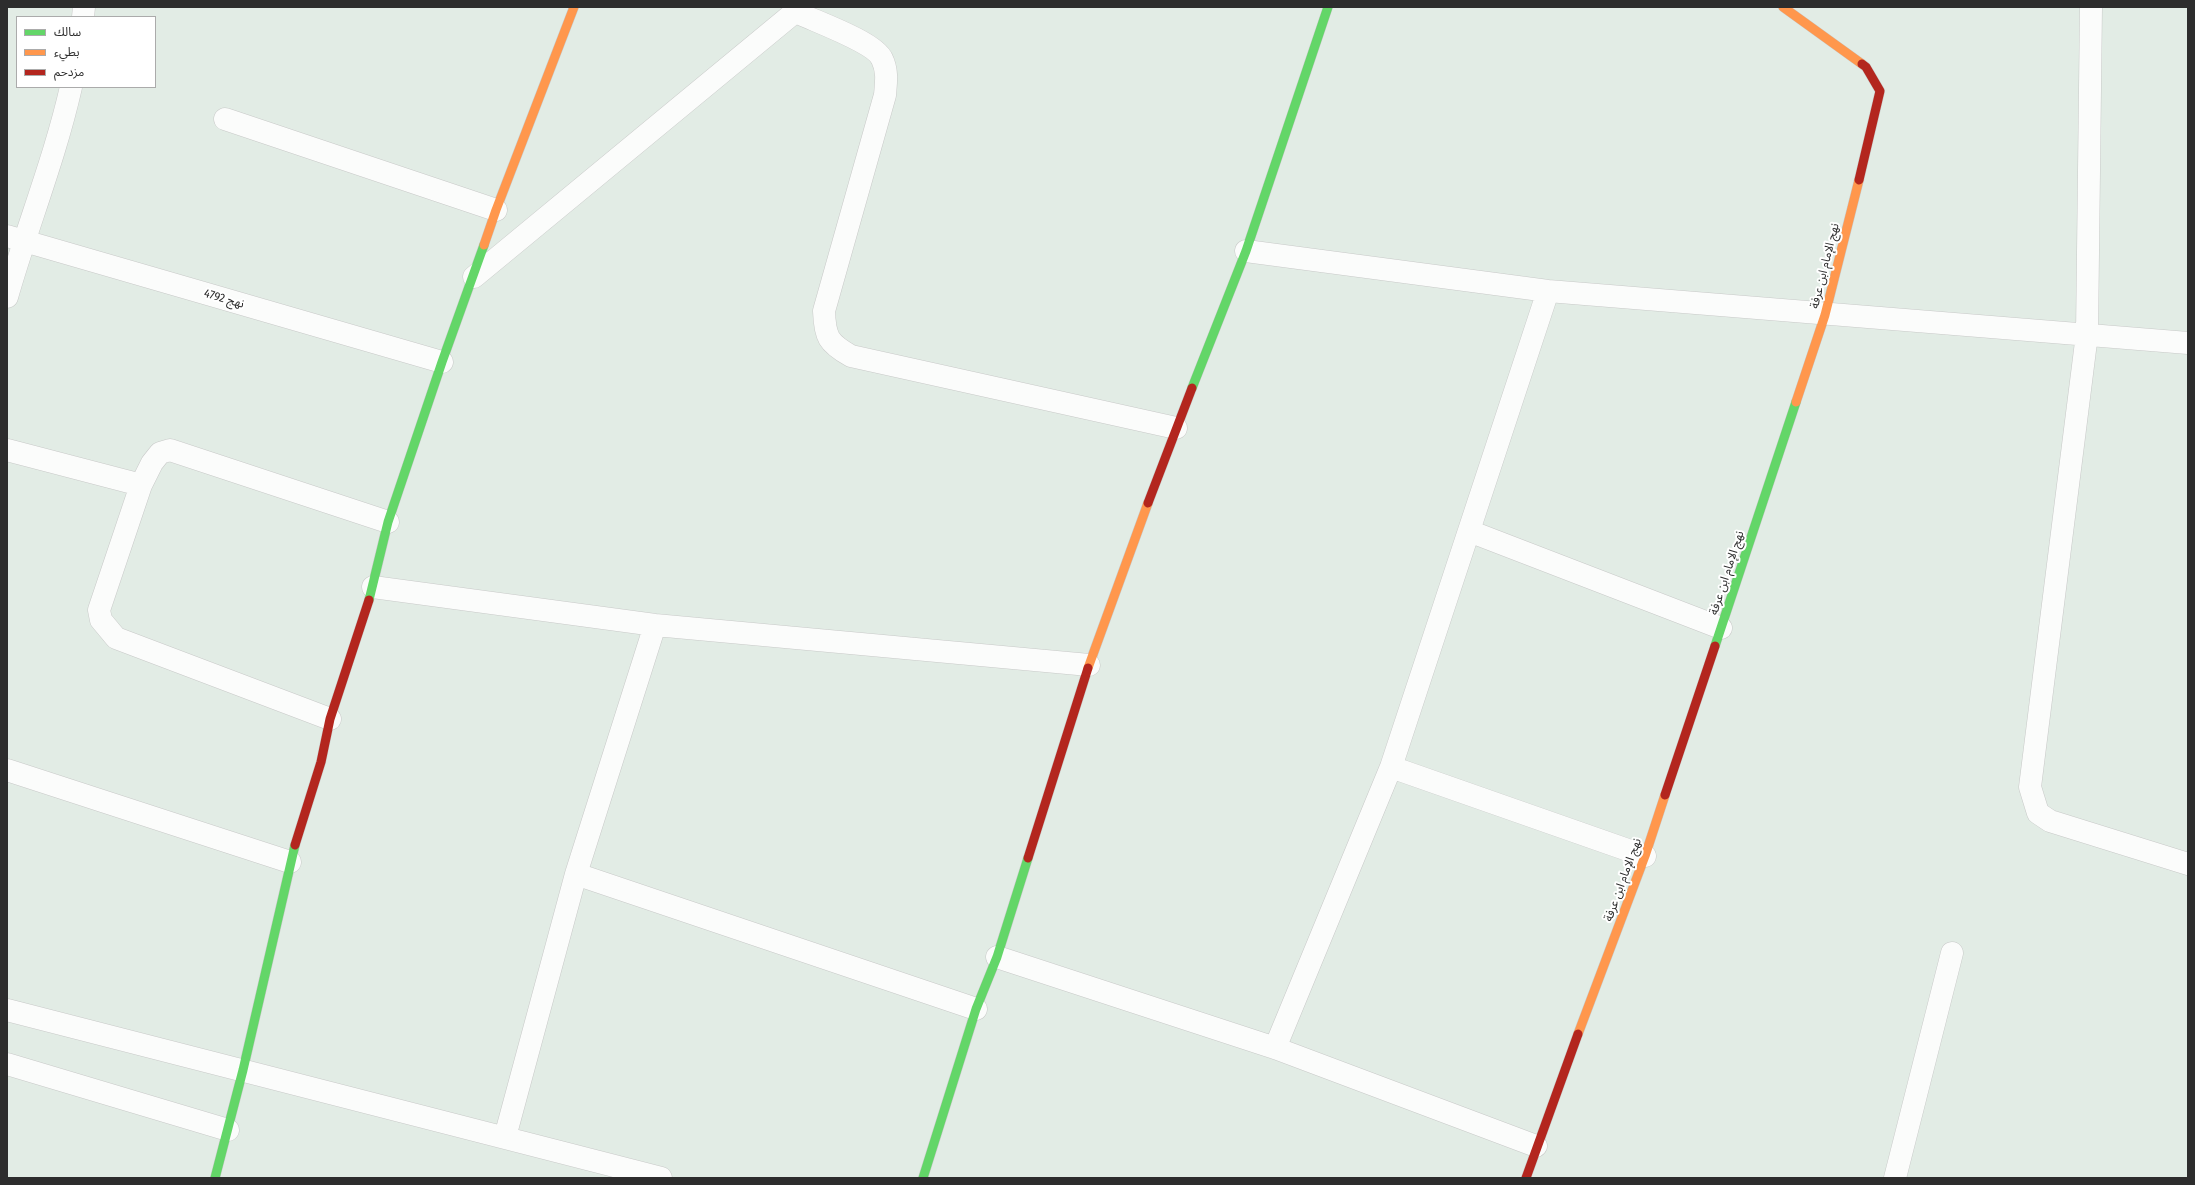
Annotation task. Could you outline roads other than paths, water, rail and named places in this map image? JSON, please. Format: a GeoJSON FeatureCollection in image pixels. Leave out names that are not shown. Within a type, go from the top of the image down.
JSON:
{"type":"FeatureCollection","features":[{"type":"Feature","properties":{"kind":"street"},"geometry":{"type":"LineString","coordinates":[[215,1178],[243,1070],[290,862],[321,762],[330,719],[373,587],[388,522],[442,362],[474,278],[496,210],[574,7]]}},
{"type":"Feature","properties":{"kind":"street"},"geometry":{"type":"LineString","coordinates":[[923,1178],[976,1009],[997,957],[1089,665],[1176,428],[1246,251],[1328,7]]}},
{"type":"Feature","properties":{"kind":"street","name":"نهج الإمام ابن عرفة"},"geometry":{"type":"LineString","coordinates":[[1526,1178],[1536,1146],[1645,856],[1825,315],[1878,105],[1880,91],[1866,67],[1783,7]]}},
{"type":"Feature","properties":{"kind":"street"},"geometry":{"type":"LineString","coordinates":[[2091,7],[2088,334],[2030,787],[2038,813],[2050,821],[2188,864]]}},
{"type":"Feature","properties":{"kind":"street"},"geometry":{"type":"LineString","coordinates":[[474,278],[798,10],[871,45],[882,58],[887,76],[885,95],[824,311],[825,331],[834,346],[851,356],[1176,428]]}},
{"type":"Feature","properties":{"kind":"street"},"geometry":{"type":"LineString","coordinates":[[7,297],[15,238],[65,114],[71,88]]}},
{"type":"Feature","properties":{"kind":"street"},"geometry":{"type":"LineString","coordinates":[[225,119],[496,210]]}},
{"type":"Feature","properties":{"kind":"street","name":"نهج 4792"},"geometry":{"type":"LineString","coordinates":[[15,238],[442,362]]}},
{"type":"Feature","properties":{"kind":"street"},"geometry":{"type":"LineString","coordinates":[[1246,251],[1548,291],[1825,315],[2088,334],[2188,343]]}},
{"type":"Feature","properties":{"kind":"street"},"geometry":{"type":"LineString","coordinates":[[1275,1048],[1391,767],[1548,291]]}},
{"type":"Feature","properties":{"kind":"street"},"geometry":{"type":"LineString","coordinates":[[7,450],[141,486]]}},
{"type":"Feature","properties":{"kind":"street"},"geometry":{"type":"LineString","coordinates":[[330,719],[116,638],[101,620],[99,610],[141,486],[160,453],[170,450],[388,522]]}},
{"type":"Feature","properties":{"kind":"street"},"geometry":{"type":"LineString","coordinates":[[1469,531],[1721,628]]}},
{"type":"Feature","properties":{"kind":"street"},"geometry":{"type":"LineString","coordinates":[[373,587],[656,625],[1089,665]]}},
{"type":"Feature","properties":{"kind":"street"},"geometry":{"type":"LineString","coordinates":[[505,1137],[576,874],[656,625]]}},
{"type":"Feature","properties":{"kind":"street"},"geometry":{"type":"LineString","coordinates":[[1391,767],[1645,856]]}},
{"type":"Feature","properties":{"kind":"street"},"geometry":{"type":"LineString","coordinates":[[7,770],[290,862]]}},
{"type":"Feature","properties":{"kind":"street"},"geometry":{"type":"LineString","coordinates":[[576,874],[976,1009]]}},
{"type":"Feature","properties":{"kind":"street"},"geometry":{"type":"LineString","coordinates":[[1895,1178],[1952,953]]}},
{"type":"Feature","properties":{"kind":"street"},"geometry":{"type":"LineString","coordinates":[[997,957],[1275,1048],[1536,1146]]}},
{"type":"Feature","properties":{"kind":"street"},"geometry":{"type":"LineString","coordinates":[[7,1010],[661,1178]]}},
{"type":"Feature","properties":{"kind":"street"},"geometry":{"type":"LineString","coordinates":[[7,1064],[228,1130]]}}]}
